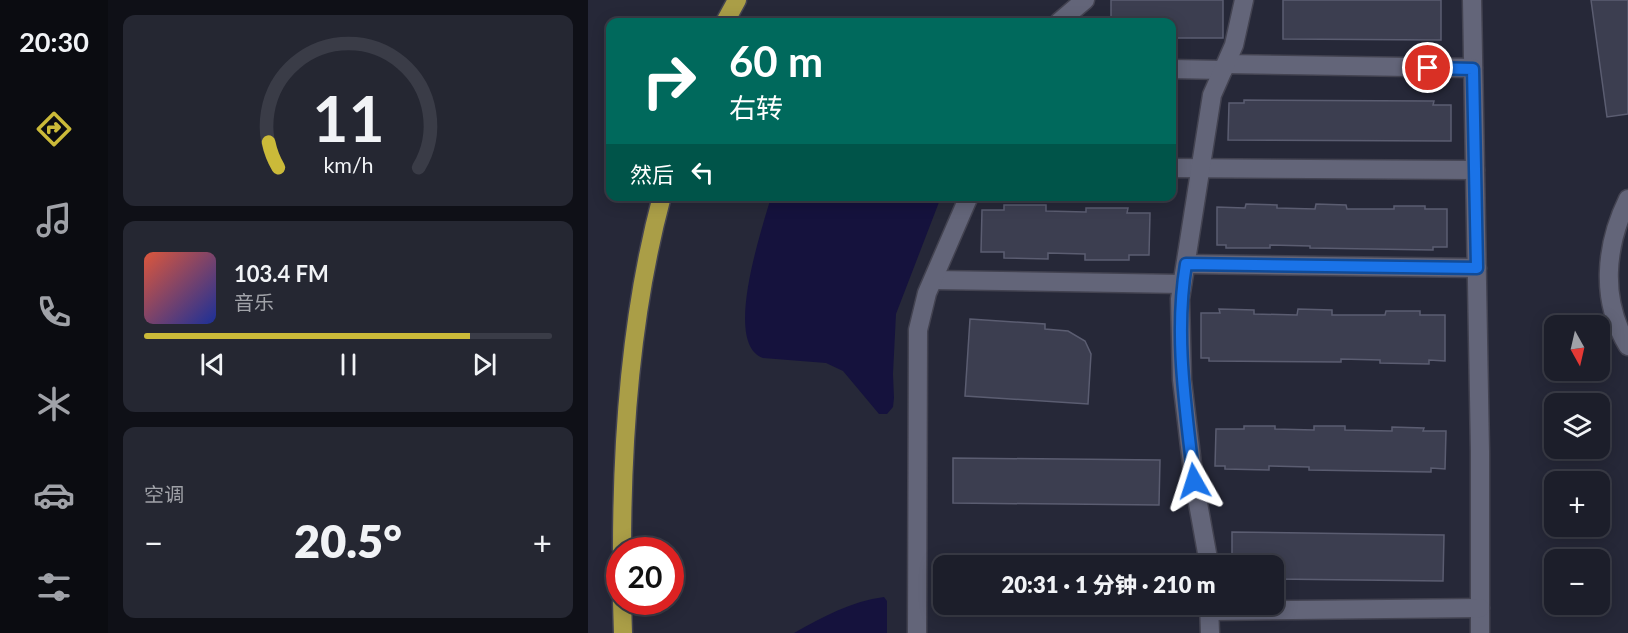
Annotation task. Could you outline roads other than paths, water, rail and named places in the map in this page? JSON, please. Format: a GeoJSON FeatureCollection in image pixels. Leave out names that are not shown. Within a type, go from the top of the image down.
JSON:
{"type":"FeatureCollection","features":[{"type":"Feature","properties":{"kind":"highway"},"geometry":{"type":"LineString","coordinates":[[727,18],[737,0]]}},
{"type":"Feature","properties":{"kind":"highway"},"geometry":{"type":"LineString","coordinates":[[622,537],[625,453],[636,310],[661,201]]}},
{"type":"Feature","properties":{"kind":"highway"},"geometry":{"type":"LineString","coordinates":[[622,615],[623,633]]}},
{"type":"Feature","properties":{"kind":"street"},"geometry":{"type":"LineString","coordinates":[[1064,18],[1085,0]]}},
{"type":"Feature","properties":{"kind":"street"},"geometry":{"type":"LineString","coordinates":[[1207,555],[1194,481],[1182,380],[1180,299],[1212,95],[1234,45],[1244,0]]}},
{"type":"Feature","properties":{"kind":"street"},"geometry":{"type":"LineString","coordinates":[[1472,0],[1480,452],[1480,633]]}},
{"type":"Feature","properties":{"kind":"street"},"geometry":{"type":"LineString","coordinates":[[1176,69],[1224,67],[1473,69]]}},
{"type":"Feature","properties":{"kind":"street"},"geometry":{"type":"LineString","coordinates":[[1176,168],[1475,170]]}},
{"type":"Feature","properties":{"kind":"street"},"geometry":{"type":"LineString","coordinates":[[1628,199],[1618,220],[1609,262],[1611,305],[1617,325],[1628,346]]}},
{"type":"Feature","properties":{"kind":"street"},"geometry":{"type":"LineString","coordinates":[[917,633],[918,330],[922,309],[967,201]]}},
{"type":"Feature","properties":{"kind":"street"},"geometry":{"type":"LineString","coordinates":[[1186,264],[1477,268]]}},
{"type":"Feature","properties":{"kind":"street"},"geometry":{"type":"LineString","coordinates":[[934,280],[1182,284]]}},
{"type":"Feature","properties":{"kind":"street"},"geometry":{"type":"LineString","coordinates":[[1284,608],[1480,608]]}},
{"type":"Feature","properties":{"kind":"street"},"geometry":{"type":"LineString","coordinates":[[1209,615],[1210,633]]}}]}
